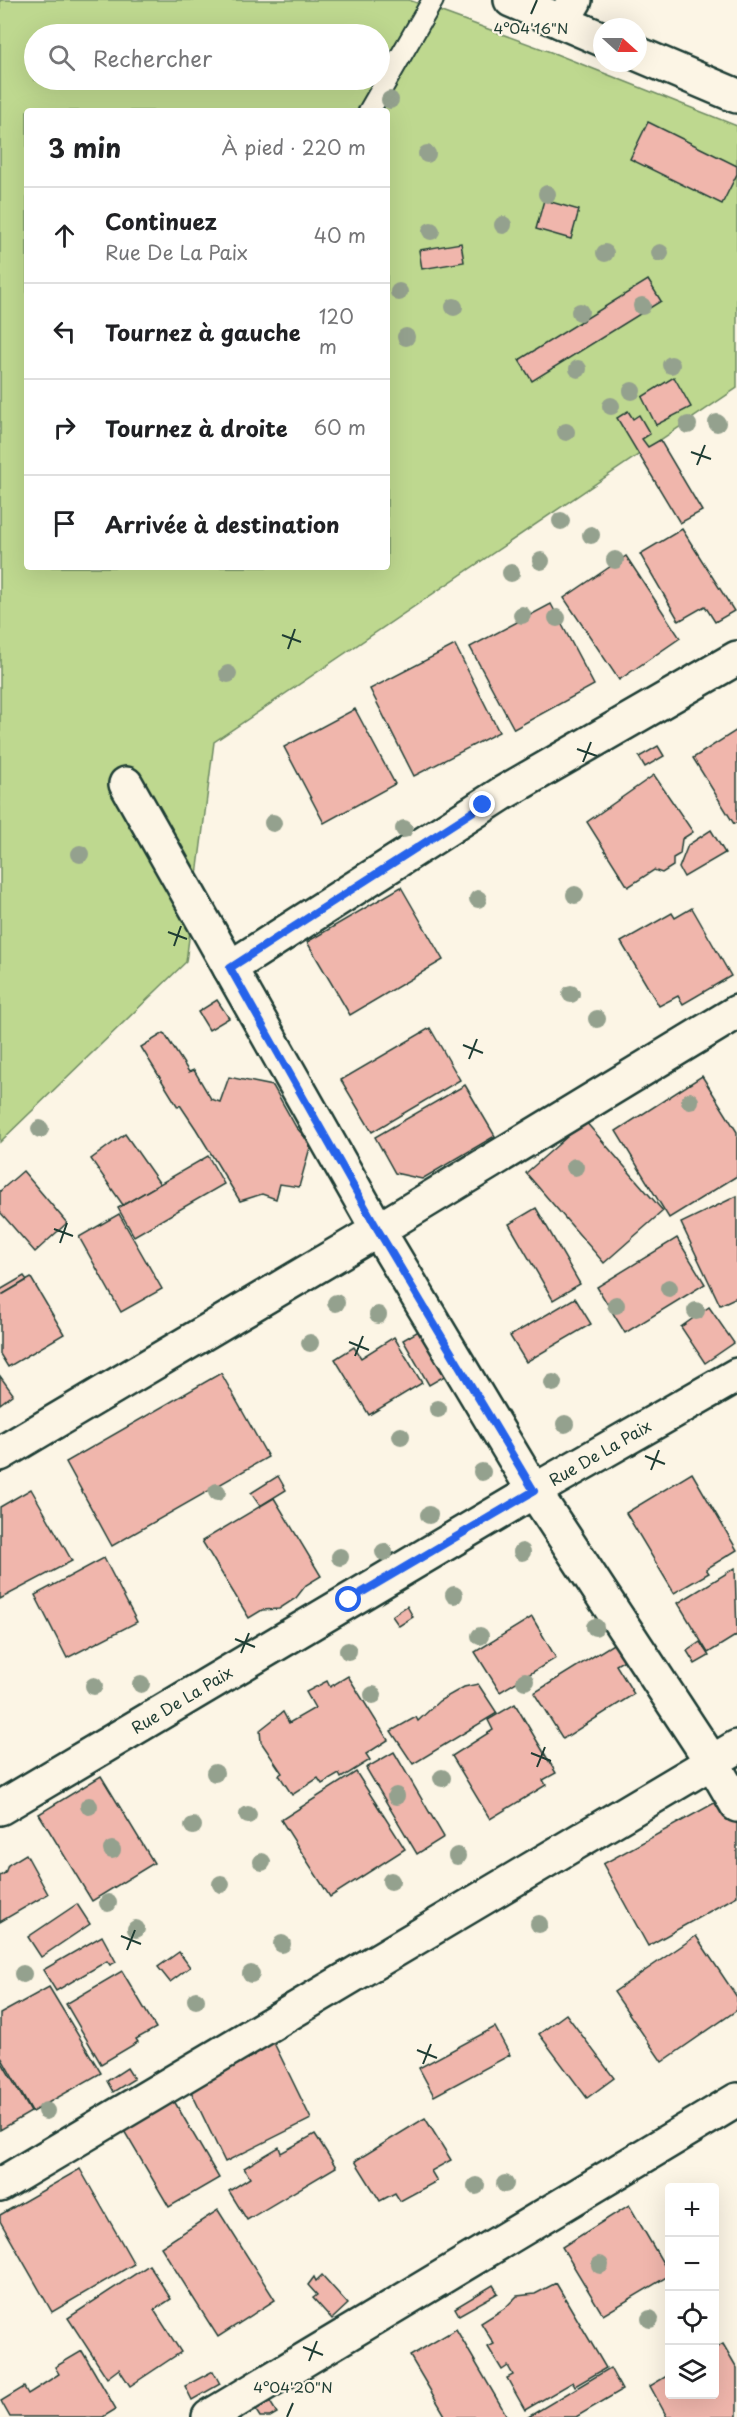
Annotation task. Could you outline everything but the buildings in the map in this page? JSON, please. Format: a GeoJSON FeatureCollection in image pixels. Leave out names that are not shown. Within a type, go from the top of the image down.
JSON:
{"type":"FeatureCollection","features":[{"type":"Feature","properties":{"kind":"street"},"geometry":{"type":"LineString","coordinates":[[512,0],[569,11],[593,31]]}},
{"type":"Feature","properties":{"kind":"street"},"geometry":{"type":"LineString","coordinates":[[647,58],[737,96]]}},
{"type":"Feature","properties":{"kind":"street"},"geometry":{"type":"LineString","coordinates":[[230,968],[503,793],[737,658]]}},
{"type":"Feature","properties":{"kind":"street"},"geometry":{"type":"LineString","coordinates":[[126,784],[378,1230],[534,1491],[724,1754],[737,1805]]}},
{"type":"Feature","properties":{"kind":"street"},"geometry":{"type":"LineString","coordinates":[[0,1454],[378,1230],[737,1012]]}},
{"type":"Feature","properties":{"kind":"street","name":"Rue De La Paix"},"geometry":{"type":"LineString","coordinates":[[0,1808],[534,1491],[737,1375]]}},
{"type":"Feature","properties":{"kind":"street"},"geometry":{"type":"LineString","coordinates":[[0,2185],[724,1754]]}},
{"type":"Feature","properties":{"kind":"street"},"geometry":{"type":"LineString","coordinates":[[209,2417],[737,2100]]}},
{"type":"Feature","properties":{"kind":"lane"},"geometry":{"type":"LineString","coordinates":[[390,75],[433,0]]}},
{"type":"Feature","properties":{"kind":"lane"},"geometry":{"type":"LineString","coordinates":[[371,108],[381,90]]}},
{"type":"Feature","properties":{"kind":"green space"},"geometry":{"type":"Polygon","coordinates":[[[0,0],[409,0],[556,54],[593,69],[593,72],[601,72],[737,126],[737,388],[214,742],[186,962],[0,1142],[0,0]]]}},
{"type":"Feature","properties":{"kind":"route"},"geometry":{"type":"LineString","coordinates":[[349,1600],[534,1491],[378,1230],[230,968],[483,805]]}}]}
